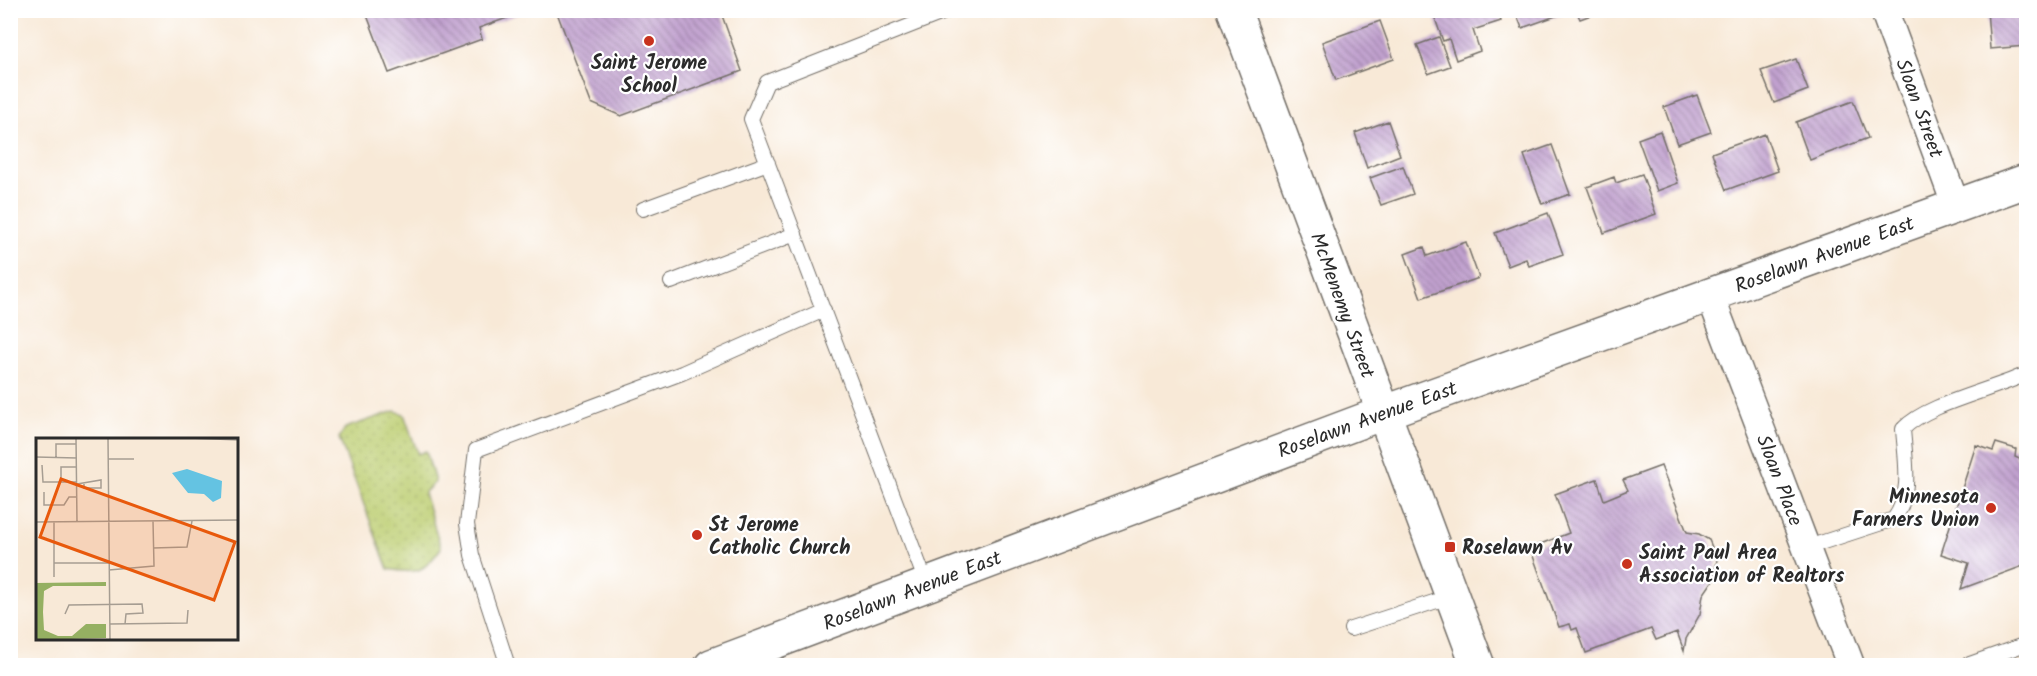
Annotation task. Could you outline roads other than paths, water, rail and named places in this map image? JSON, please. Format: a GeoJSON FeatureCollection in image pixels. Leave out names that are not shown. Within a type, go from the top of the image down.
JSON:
{"type":"FeatureCollection","features":[{"type":"Feature","properties":{"kind":"street","name":"McMenemy Street"},"geometry":{"type":"LineString","coordinates":[[1234,10],[1478,666]]}},
{"type":"Feature","properties":{"kind":"street","name":"Sloan Street"},"geometry":{"type":"LineString","coordinates":[[1884,10],[1956,206]]}},
{"type":"Feature","properties":{"kind":"street","name":"Roselawn Avenue East"},"geometry":{"type":"LineString","coordinates":[[711,666],[1383,413],[2026,181]]}},
{"type":"Feature","properties":{"kind":"street","name":"Sloan Place"},"geometry":{"type":"LineString","coordinates":[[1710,295],[1851,666]]}},
{"type":"Feature","properties":{"kind":"lane"},"geometry":{"type":"LineString","coordinates":[[927,585],[751,119],[767,82],[950,10]]}},
{"type":"Feature","properties":{"kind":"lane"},"geometry":{"type":"LineString","coordinates":[[643,210],[768,163]]}},
{"type":"Feature","properties":{"kind":"lane"},"geometry":{"type":"LineString","coordinates":[[671,282],[795,234]]}},
{"type":"Feature","properties":{"kind":"lane"},"geometry":{"type":"LineString","coordinates":[[508,666],[472,555],[467,524],[476,450],[682,373],[824,310]]}},
{"type":"Feature","properties":{"kind":"lane"},"geometry":{"type":"LineString","coordinates":[[1806,548],[1894,519],[1903,507],[1907,473],[1903,429],[1914,417],[2000,387],[2026,374]]}},
{"type":"Feature","properties":{"kind":"lane"},"geometry":{"type":"LineString","coordinates":[[1351,629],[1452,596]]}},
{"type":"Feature","properties":{"kind":"lane"},"geometry":{"type":"LineString","coordinates":[[1964,666],[2026,644]]}},
{"type":"Feature","properties":{"kind":"place","name":"Saint Jerome School"},"geometry":{"type":"Point","coordinates":[649,41]}},
{"type":"Feature","properties":{"kind":"place","name":"Minnesota Farmers Union"},"geometry":{"type":"Point","coordinates":[1991,508]}},
{"type":"Feature","properties":{"kind":"place","name":"St Jerome Catholic Church"},"geometry":{"type":"Point","coordinates":[697,535]}},
{"type":"Feature","properties":{"kind":"place","name":"Roselawn Av"},"geometry":{"type":"Point","coordinates":[1450,547]}},
{"type":"Feature","properties":{"kind":"place","name":"Saint Paul Area Association of Realtors"},"geometry":{"type":"Point","coordinates":[1627,564]}}]}
